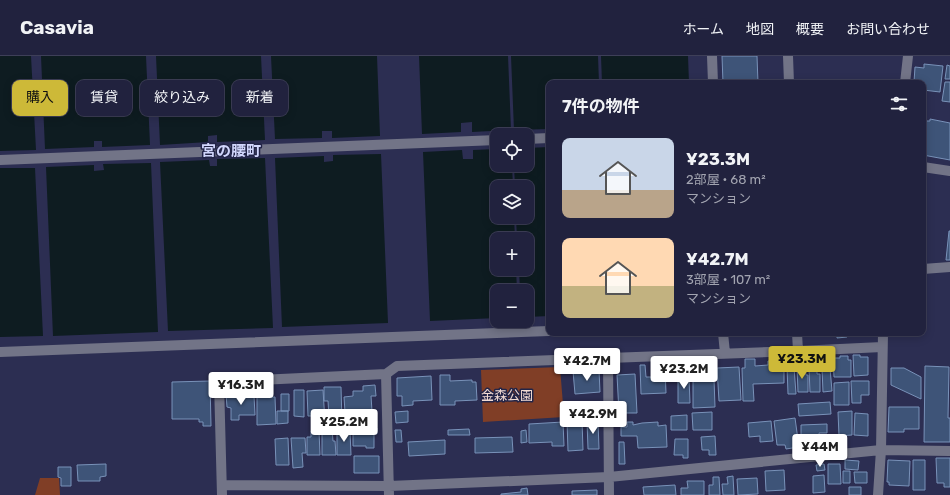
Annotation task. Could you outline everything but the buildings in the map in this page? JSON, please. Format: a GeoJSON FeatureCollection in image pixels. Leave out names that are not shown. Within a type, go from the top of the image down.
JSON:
{"type":"FeatureCollection","features":[{"type":"Feature","properties":{"kind":"street"},"geometry":{"type":"LineString","coordinates":[[712,56],[713,80]]}},
{"type":"Feature","properties":{"kind":"street"},"geometry":{"type":"LineString","coordinates":[[788,56],[789,80]]}},
{"type":"Feature","properties":{"kind":"street"},"geometry":{"type":"LineString","coordinates":[[905,80],[908,56]]}},
{"type":"Feature","properties":{"kind":"street"},"geometry":{"type":"LineString","coordinates":[[534,138],[546,138]]}},
{"type":"Feature","properties":{"kind":"street"},"geometry":{"type":"LineString","coordinates":[[0,160],[490,140]]}},
{"type":"Feature","properties":{"kind":"street"},"geometry":{"type":"LineString","coordinates":[[926,167],[950,171]]}},
{"type":"Feature","properties":{"kind":"street"},"geometry":{"type":"LineString","coordinates":[[926,270],[950,267]]}},
{"type":"Feature","properties":{"kind":"street"},"geometry":{"type":"LineString","coordinates":[[0,352],[546,331]]}},
{"type":"Feature","properties":{"kind":"street"},"geometry":{"type":"LineString","coordinates":[[723,336],[726,353]]}},
{"type":"Feature","properties":{"kind":"street"},"geometry":{"type":"LineString","coordinates":[[798,336],[798,351]]}},
{"type":"Feature","properties":{"kind":"street"},"geometry":{"type":"LineString","coordinates":[[878,495],[881,450],[883,336]]}},
{"type":"Feature","properties":{"kind":"street"},"geometry":{"type":"LineString","coordinates":[[882,347],[397,366],[386,374],[219,382],[222,490],[389,490],[609,477],[881,450],[950,452]]}},
{"type":"Feature","properties":{"kind":"street"},"geometry":{"type":"LineString","coordinates":[[608,358],[609,495]]}},
{"type":"Feature","properties":{"kind":"street"},"geometry":{"type":"LineString","coordinates":[[386,374],[389,490]]}},
{"type":"Feature","properties":{"kind":"green space","name":"金森公園"},"geometry":{"type":"Polygon","coordinates":[[[560,367],[564,417],[483,422],[481,370],[560,367]]]}},
{"type":"Feature","properties":{"kind":"green space"},"geometry":{"type":"Polygon","coordinates":[[[40,478],[59,478],[60,495],[35,495],[40,478]]]}},
{"type":"Feature","properties":{"kind":"shaded area"},"geometry":{"type":"Polygon","coordinates":[[[0,56],[31,56],[32,80],[12,80],[12,116],[34,116],[36,150],[0,151],[0,56]]]}},
{"type":"Feature","properties":{"kind":"shaded area"},"geometry":{"type":"Polygon","coordinates":[[[41,56],[146,56],[147,80],[140,80],[140,116],[149,116],[150,145],[102,147],[102,141],[94,141],[94,147],[45,149],[44,116],[68,116],[68,80],[42,80],[41,56]]]}},
{"type":"Feature","properties":{"kind":"shaded area"},"geometry":{"type":"Polygon","coordinates":[[[156,56],[261,56],[262,80],[232,80],[232,116],[264,116],[265,140],[217,142],[217,135],[208,136],[208,142],[160,145],[159,116],[224,116],[224,80],[157,80],[156,56]]]}},
{"type":"Feature","properties":{"kind":"shaded area"},"geometry":{"type":"Polygon","coordinates":[[[271,56],[377,56],[380,136],[332,138],[332,131],[322,131],[322,138],[275,139],[274,116],[288,116],[288,80],[272,80],[271,56]]]}},
{"type":"Feature","properties":{"kind":"shaded area"},"geometry":{"type":"Polygon","coordinates":[[[419,56],[508,56],[511,128],[490,128],[490,131],[472,132],[472,122],[461,123],[461,132],[422,134],[419,56]]]}},
{"type":"Feature","properties":{"kind":"shaded area"},"geometry":{"type":"Polygon","coordinates":[[[511,56],[598,56],[599,80],[546,80],[546,129],[514,128],[511,56]]]}},
{"type":"Feature","properties":{"kind":"shaded area"},"geometry":{"type":"Polygon","coordinates":[[[601,56],[688,56],[689,80],[602,80],[601,56]]]}},
{"type":"Feature","properties":{"kind":"shaded area"},"geometry":{"type":"Polygon","coordinates":[[[546,147],[546,316],[534,317],[534,284],[520,284],[519,276],[534,276],[534,232],[517,232],[516,224],[534,224],[534,180],[515,180],[514,172],[534,172],[534,148],[546,147]]]}},
{"type":"Feature","properties":{"kind":"shaded area"},"geometry":{"type":"Polygon","coordinates":[[[490,149],[490,172],[512,172],[513,180],[490,180],[490,224],[514,224],[515,232],[490,232],[490,276],[516,276],[517,284],[490,284],[490,318],[430,321],[423,152],[462,150],[463,159],[473,159],[473,150],[490,149]]]}},
{"type":"Feature","properties":{"kind":"shaded area"},"geometry":{"type":"Polygon","coordinates":[[[381,154],[388,323],[282,327],[275,158],[324,156],[324,162],[333,161],[333,155],[381,154]]]}},
{"type":"Feature","properties":{"kind":"shaded area"},"geometry":{"type":"Polygon","coordinates":[[[265,158],[273,328],[168,331],[160,162],[209,160],[210,166],[217,166],[217,159],[265,158]]]}},
{"type":"Feature","properties":{"kind":"shaded area"},"geometry":{"type":"Polygon","coordinates":[[[151,163],[158,332],[53,336],[46,167],[94,165],[94,171],[104,170],[103,164],[151,163]]]}},
{"type":"Feature","properties":{"kind":"shaded area"},"geometry":{"type":"Polygon","coordinates":[[[0,168],[35,168],[43,336],[0,337],[0,168]]]}},
{"type":"Feature","properties":{"kind":"district","name":"宮の腰町"},"geometry":{"type":"Point","coordinates":[231,151]}}]}
